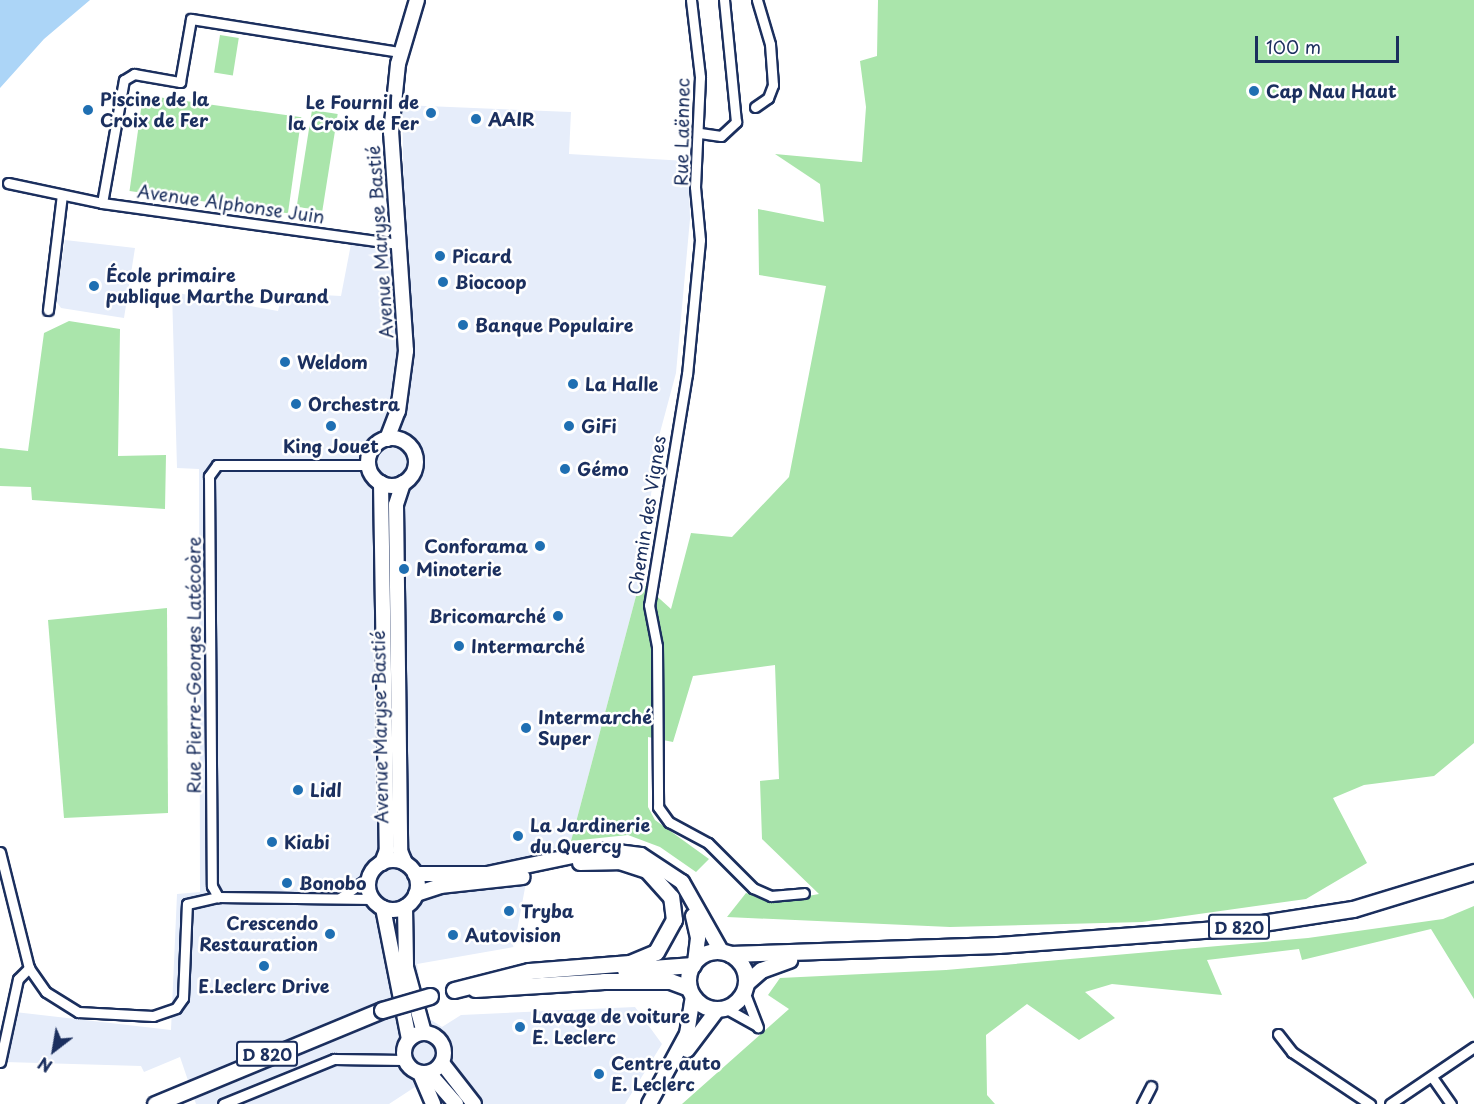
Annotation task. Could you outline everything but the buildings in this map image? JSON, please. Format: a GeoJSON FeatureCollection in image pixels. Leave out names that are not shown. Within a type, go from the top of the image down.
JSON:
{"type":"FeatureCollection","features":[{"type":"Feature","properties":{"kind":"main road"},"geometry":{"type":"LineString","coordinates":[[454,990],[529,971],[630,963],[656,952],[674,921],[671,897],[647,870],[616,860]]}},
{"type":"Feature","properties":{"kind":"main road","name":"D 820"},"geometry":{"type":"LineString","coordinates":[[745,987],[761,970],[798,958],[998,945],[1297,921],[1408,896],[1474,872]]}},
{"type":"Feature","properties":{"kind":"main road","name":"D 820"},"geometry":{"type":"LineString","coordinates":[[726,953],[998,945]]}},
{"type":"Feature","properties":{"kind":"main road"},"geometry":{"type":"LineString","coordinates":[[726,953],[743,968],[745,987],[722,1009],[691,993],[694,963],[726,953]]}},
{"type":"Feature","properties":{"kind":"main road","name":"D 820"},"geometry":{"type":"LineString","coordinates":[[155,1104],[382,1010],[430,996],[528,976],[694,963]]}},
{"type":"Feature","properties":{"kind":"main road","name":"D 820"},"geometry":{"type":"LineString","coordinates":[[454,990],[604,981],[670,981],[691,993]]}},
{"type":"Feature","properties":{"kind":"street","name":"Avenue Maryse Bastié"},"geometry":{"type":"LineString","coordinates":[[368,465],[373,448],[387,439],[398,411],[406,351],[396,244],[391,134],[400,52],[417,0]]}},
{"type":"Feature","properties":{"kind":"street","name":"Rue Laënnec"},"geometry":{"type":"LineString","coordinates":[[689,336],[700,240],[695,187],[700,133],[692,0]]}},
{"type":"Feature","properties":{"kind":"street"},"geometry":{"type":"LineString","coordinates":[[700,133],[721,136],[736,122],[724,0]]}},
{"type":"Feature","properties":{"kind":"street"},"geometry":{"type":"LineString","coordinates":[[755,107],[768,98],[773,85],[770,44],[758,0]]}},
{"type":"Feature","properties":{"kind":"street"},"geometry":{"type":"LineString","coordinates":[[102,202],[124,80],[134,74],[180,82],[191,19],[400,52]]}},
{"type":"Feature","properties":{"kind":"street","name":"Avenue Alphonse Juin"},"geometry":{"type":"LineString","coordinates":[[8,183],[102,202],[396,244]]}},
{"type":"Feature","properties":{"kind":"street"},"geometry":{"type":"LineString","coordinates":[[48,310],[62,195]]}},
{"type":"Feature","properties":{"kind":"street","name":"Chemin des Vignes"},"geometry":{"type":"LineString","coordinates":[[689,336],[649,605],[657,646],[658,807],[669,822],[708,843],[753,888],[771,896],[804,892]]}},
{"type":"Feature","properties":{"kind":"street","name":"Avenue Maryse Bastié"},"geometry":{"type":"LineString","coordinates":[[398,411],[402,441],[415,460],[403,483],[396,505],[400,851],[405,863]]}},
{"type":"Feature","properties":{"kind":"street"},"geometry":{"type":"LineString","coordinates":[[387,439],[402,441]]}},
{"type":"Feature","properties":{"kind":"street","name":"Rue Pierre-Georges Latécoère"},"geometry":{"type":"LineString","coordinates":[[218,897],[212,886],[209,476],[217,465],[368,465]]}},
{"type":"Feature","properties":{"kind":"street"},"geometry":{"type":"LineString","coordinates":[[368,465],[381,483],[403,483]]}},
{"type":"Feature","properties":{"kind":"street","name":"Avenue Maryse Bastié"},"geometry":{"type":"LineString","coordinates":[[381,483],[387,850],[382,863]]}},
{"type":"Feature","properties":{"kind":"street"},"geometry":{"type":"LineString","coordinates":[[415,874],[488,874],[601,850],[641,855],[682,882],[726,953]]}},
{"type":"Feature","properties":{"kind":"street"},"geometry":{"type":"LineString","coordinates":[[0,852],[28,968],[46,992],[78,1012],[153,1016],[176,1008],[183,998],[187,904],[218,897],[338,899],[405,907]]}},
{"type":"Feature","properties":{"kind":"street"},"geometry":{"type":"LineString","coordinates":[[474,1104],[442,1063],[442,1043],[424,1033],[406,967],[405,907],[416,894],[440,886],[488,884],[616,860],[652,869],[680,892],[695,923],[694,963]]}},
{"type":"Feature","properties":{"kind":"street"},"geometry":{"type":"LineString","coordinates":[[338,899],[369,878],[382,863],[405,863],[415,874],[416,894]]}},
{"type":"Feature","properties":{"kind":"street"},"geometry":{"type":"LineString","coordinates":[[369,878],[378,904],[409,1039],[405,1060]]}},
{"type":"Feature","properties":{"kind":"street"},"geometry":{"type":"LineString","coordinates":[[0,1062],[18,979],[28,968]]}},
{"type":"Feature","properties":{"kind":"street"},"geometry":{"type":"LineString","coordinates":[[657,1104],[722,1009],[758,1027],[745,987]]}},
{"type":"Feature","properties":{"kind":"street"},"geometry":{"type":"LineString","coordinates":[[649,1104],[687,1034],[691,993]]}},
{"type":"Feature","properties":{"kind":"street"},"geometry":{"type":"LineString","coordinates":[[409,1039],[424,1033]]}},
{"type":"Feature","properties":{"kind":"street"},"geometry":{"type":"LineString","coordinates":[[1278,1034],[1292,1052],[1370,1104]]}},
{"type":"Feature","properties":{"kind":"street"},"geometry":{"type":"LineString","coordinates":[[1390,1104],[1474,1047]]}},
{"type":"Feature","properties":{"kind":"street"},"geometry":{"type":"LineString","coordinates":[[223,1104],[334,1059],[405,1060],[424,1073],[456,1104]]}},
{"type":"Feature","properties":{"kind":"street"},"geometry":{"type":"LineString","coordinates":[[424,1073],[442,1063]]}},
{"type":"Feature","properties":{"kind":"street"},"geometry":{"type":"LineString","coordinates":[[424,1073],[434,1104]]}},
{"type":"Feature","properties":{"kind":"street"},"geometry":{"type":"LineString","coordinates":[[1432,1077],[1451,1104]]}},
{"type":"Feature","properties":{"kind":"street"},"geometry":{"type":"LineString","coordinates":[[1142,1104],[1151,1086]]}},
{"type":"Feature","properties":{"kind":"shaded area"},"geometry":{"type":"Polygon","coordinates":[[[402,105],[571,112],[569,154],[686,161],[676,169],[689,184],[690,219],[676,373],[658,440],[640,581],[571,841],[530,861],[514,947],[417,964],[425,1016],[442,1027],[461,1015],[635,1007],[662,1044],[625,1104],[424,1104],[415,1087],[389,1104],[196,1104],[180,1057],[144,1072],[141,1066],[5,1062],[15,1012],[171,1030],[177,894],[200,892],[199,469],[177,468],[172,292],[278,311],[283,293],[341,296],[351,244],[382,250],[405,242],[402,105]]]}},
{"type":"Feature","properties":{"kind":"shaded area","name":"École primaire publique Marthe Durand"},"geometry":{"type":"Polygon","coordinates":[[[65,240],[135,248],[124,318],[61,308],[56,301],[65,240]]]}},
{"type":"Feature","properties":{"kind":"green space"},"geometry":{"type":"Polygon","coordinates":[[[878,0],[1474,0],[1474,743],[1434,776],[1364,785],[1333,798],[1367,863],[1306,899],[1142,922],[950,927],[727,917],[746,893],[775,902],[819,894],[762,839],[760,781],[779,779],[775,665],[693,676],[673,742],[648,737],[648,807],[655,820],[709,859],[696,872],[660,847],[628,835],[571,841],[640,581],[671,609],[691,533],[732,537],[789,477],[826,286],[759,275],[758,209],[824,222],[820,184],[775,154],[862,162],[866,107],[860,61],[877,56],[878,0]]]}},
{"type":"Feature","properties":{"kind":"green space"},"geometry":{"type":"Polygon","coordinates":[[[220,35],[239,38],[233,76],[214,73],[220,35]]]}},
{"type":"Feature","properties":{"kind":"green space"},"geometry":{"type":"Polygon","coordinates":[[[143,95],[301,117],[288,213],[130,191],[143,95]]]}},
{"type":"Feature","properties":{"kind":"green space"},"geometry":{"type":"Polygon","coordinates":[[[312,110],[338,114],[322,211],[297,207],[312,110]]]}},
{"type":"Feature","properties":{"kind":"green space"},"geometry":{"type":"Polygon","coordinates":[[[69,321],[120,329],[118,456],[166,455],[165,509],[32,500],[31,487],[0,486],[0,448],[28,451],[44,333],[69,321]]]}},
{"type":"Feature","properties":{"kind":"green space"},"geometry":{"type":"Polygon","coordinates":[[[167,608],[168,813],[64,818],[48,620],[167,608]]]}},
{"type":"Feature","properties":{"kind":"green space"},"geometry":{"type":"Polygon","coordinates":[[[1474,906],[1474,999],[1431,929],[1302,960],[1299,949],[1207,960],[1222,995],[1112,984],[1085,992],[1115,1018],[1079,1040],[1027,1004],[986,1035],[987,1095],[995,1104],[682,1104],[789,1009],[768,995],[780,978],[946,970],[1308,938],[1443,919],[1474,906]]]}},
{"type":"Feature","properties":{"kind":"water"},"geometry":{"type":"Polygon","coordinates":[[[0,0],[90,0],[44,39],[0,88],[0,0]]]}},
{"type":"Feature","properties":{"kind":"place","name":"Cap Nau Haut"},"geometry":{"type":"Point","coordinates":[1254,91]}},
{"type":"Feature","properties":{"kind":"place","name":"Piscine de la Croix de Fer"},"geometry":{"type":"Point","coordinates":[88,110]}},
{"type":"Feature","properties":{"kind":"place","name":"Le Fournil de la Croix de Fer"},"geometry":{"type":"Point","coordinates":[431,113]}},
{"type":"Feature","properties":{"kind":"place","name":"AAIR"},"geometry":{"type":"Point","coordinates":[476,119]}},
{"type":"Feature","properties":{"kind":"place","name":"Picard"},"geometry":{"type":"Point","coordinates":[440,256]}},
{"type":"Feature","properties":{"kind":"place","name":"Biocoop"},"geometry":{"type":"Point","coordinates":[443,282]}},
{"type":"Feature","properties":{"kind":"place","name":"École primaire publique Marthe Durand"},"geometry":{"type":"Point","coordinates":[94,286]}},
{"type":"Feature","properties":{"kind":"place","name":"Banque Populaire"},"geometry":{"type":"Point","coordinates":[463,325]}},
{"type":"Feature","properties":{"kind":"place","name":"Weldom"},"geometry":{"type":"Point","coordinates":[285,362]}},
{"type":"Feature","properties":{"kind":"place","name":"La Halle"},"geometry":{"type":"Point","coordinates":[573,384]}},
{"type":"Feature","properties":{"kind":"place","name":"Orchestra"},"geometry":{"type":"Point","coordinates":[296,404]}},
{"type":"Feature","properties":{"kind":"place","name":"King Jouet"},"geometry":{"type":"Point","coordinates":[331,426]}},
{"type":"Feature","properties":{"kind":"place","name":"GiFi"},"geometry":{"type":"Point","coordinates":[569,426]}},
{"type":"Feature","properties":{"kind":"place","name":"Gémo"},"geometry":{"type":"Point","coordinates":[565,469]}},
{"type":"Feature","properties":{"kind":"place","name":"Conforama"},"geometry":{"type":"Point","coordinates":[540,546]}},
{"type":"Feature","properties":{"kind":"place","name":"Minoterie"},"geometry":{"type":"Point","coordinates":[404,569]}},
{"type":"Feature","properties":{"kind":"place","name":"Bricomarché"},"geometry":{"type":"Point","coordinates":[558,616]}},
{"type":"Feature","properties":{"kind":"place","name":"Intermarché"},"geometry":{"type":"Point","coordinates":[459,646]}},
{"type":"Feature","properties":{"kind":"place","name":"Intermarché Super"},"geometry":{"type":"Point","coordinates":[526,728]}},
{"type":"Feature","properties":{"kind":"place","name":"Lidl"},"geometry":{"type":"Point","coordinates":[298,790]}},
{"type":"Feature","properties":{"kind":"place","name":"La Jardinerie du Quercy"},"geometry":{"type":"Point","coordinates":[518,836]}},
{"type":"Feature","properties":{"kind":"place","name":"Kiabi"},"geometry":{"type":"Point","coordinates":[272,842]}},
{"type":"Feature","properties":{"kind":"place","name":"Bonobo"},"geometry":{"type":"Point","coordinates":[287,883]}},
{"type":"Feature","properties":{"kind":"place","name":"Tryba"},"geometry":{"type":"Point","coordinates":[509,911]}},
{"type":"Feature","properties":{"kind":"place","name":"Crescendo Restauration"},"geometry":{"type":"Point","coordinates":[330,934]}},
{"type":"Feature","properties":{"kind":"place","name":"Autovision"},"geometry":{"type":"Point","coordinates":[453,935]}},
{"type":"Feature","properties":{"kind":"place","name":"E.Leclerc Drive"},"geometry":{"type":"Point","coordinates":[264,966]}},
{"type":"Feature","properties":{"kind":"place","name":"Lavage de voiture E. Leclerc"},"geometry":{"type":"Point","coordinates":[520,1027]}},
{"type":"Feature","properties":{"kind":"place","name":"Centre auto E. Leclerc"},"geometry":{"type":"Point","coordinates":[599,1074]}}]}
